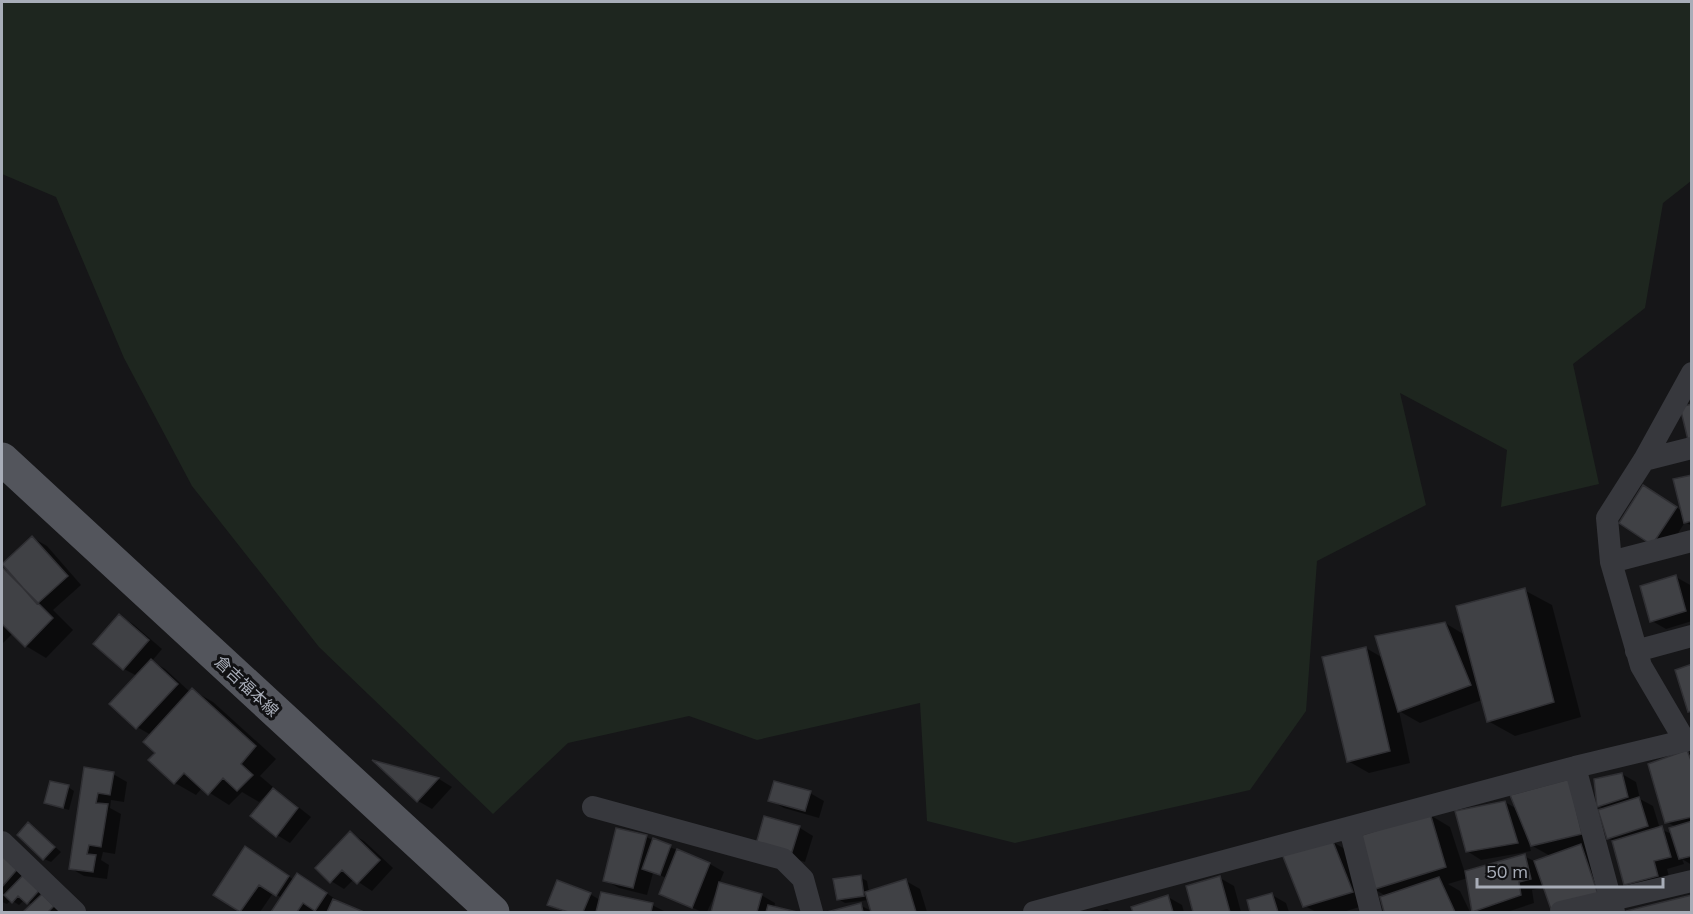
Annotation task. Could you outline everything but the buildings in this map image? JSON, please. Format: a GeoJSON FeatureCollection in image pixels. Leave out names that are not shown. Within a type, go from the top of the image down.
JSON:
{"type":"FeatureCollection","features":[{"type":"Feature","properties":{"kind":"main road","name":"倉吉福本線"},"geometry":{"type":"LineString","coordinates":[[2,459],[493,912]]}},
{"type":"Feature","properties":{"kind":"street"},"geometry":{"type":"LineString","coordinates":[[1034,912],[1575,767],[1689,740],[1641,666],[1611,562],[1608,518],[1644,460],[1692,373]]}},
{"type":"Feature","properties":{"kind":"street"},"geometry":{"type":"LineString","coordinates":[[1644,460],[1692,448]]}},
{"type":"Feature","properties":{"kind":"street"},"geometry":{"type":"LineString","coordinates":[[1611,562],[1692,541]]}},
{"type":"Feature","properties":{"kind":"street"},"geometry":{"type":"LineString","coordinates":[[1636,651],[1692,636]]}},
{"type":"Feature","properties":{"kind":"street"},"geometry":{"type":"LineString","coordinates":[[1575,767],[1613,906]]}},
{"type":"Feature","properties":{"kind":"street"},"geometry":{"type":"LineString","coordinates":[[593,807],[783,859],[803,879],[812,912]]}},
{"type":"Feature","properties":{"kind":"street"},"geometry":{"type":"LineString","coordinates":[[1350,829],[1371,912]]}},
{"type":"Feature","properties":{"kind":"street"},"geometry":{"type":"LineString","coordinates":[[2,842],[75,912]]}},
{"type":"Feature","properties":{"kind":"street"},"geometry":{"type":"LineString","coordinates":[[1561,912],[1613,906],[1692,880]]}},
{"type":"Feature","properties":{"kind":"shaded area"},"geometry":{"type":"Polygon","coordinates":[[[2,2],[1691,2],[1691,181],[1663,203],[1645,308],[1573,364],[1599,484],[1501,507],[1507,450],[1400,393],[1426,505],[1317,561],[1306,711],[1250,790],[1015,843],[927,821],[920,703],[757,740],[689,716],[568,743],[493,814],[319,647],[192,486],[124,358],[56,197],[2,174],[2,2]]]}}]}
